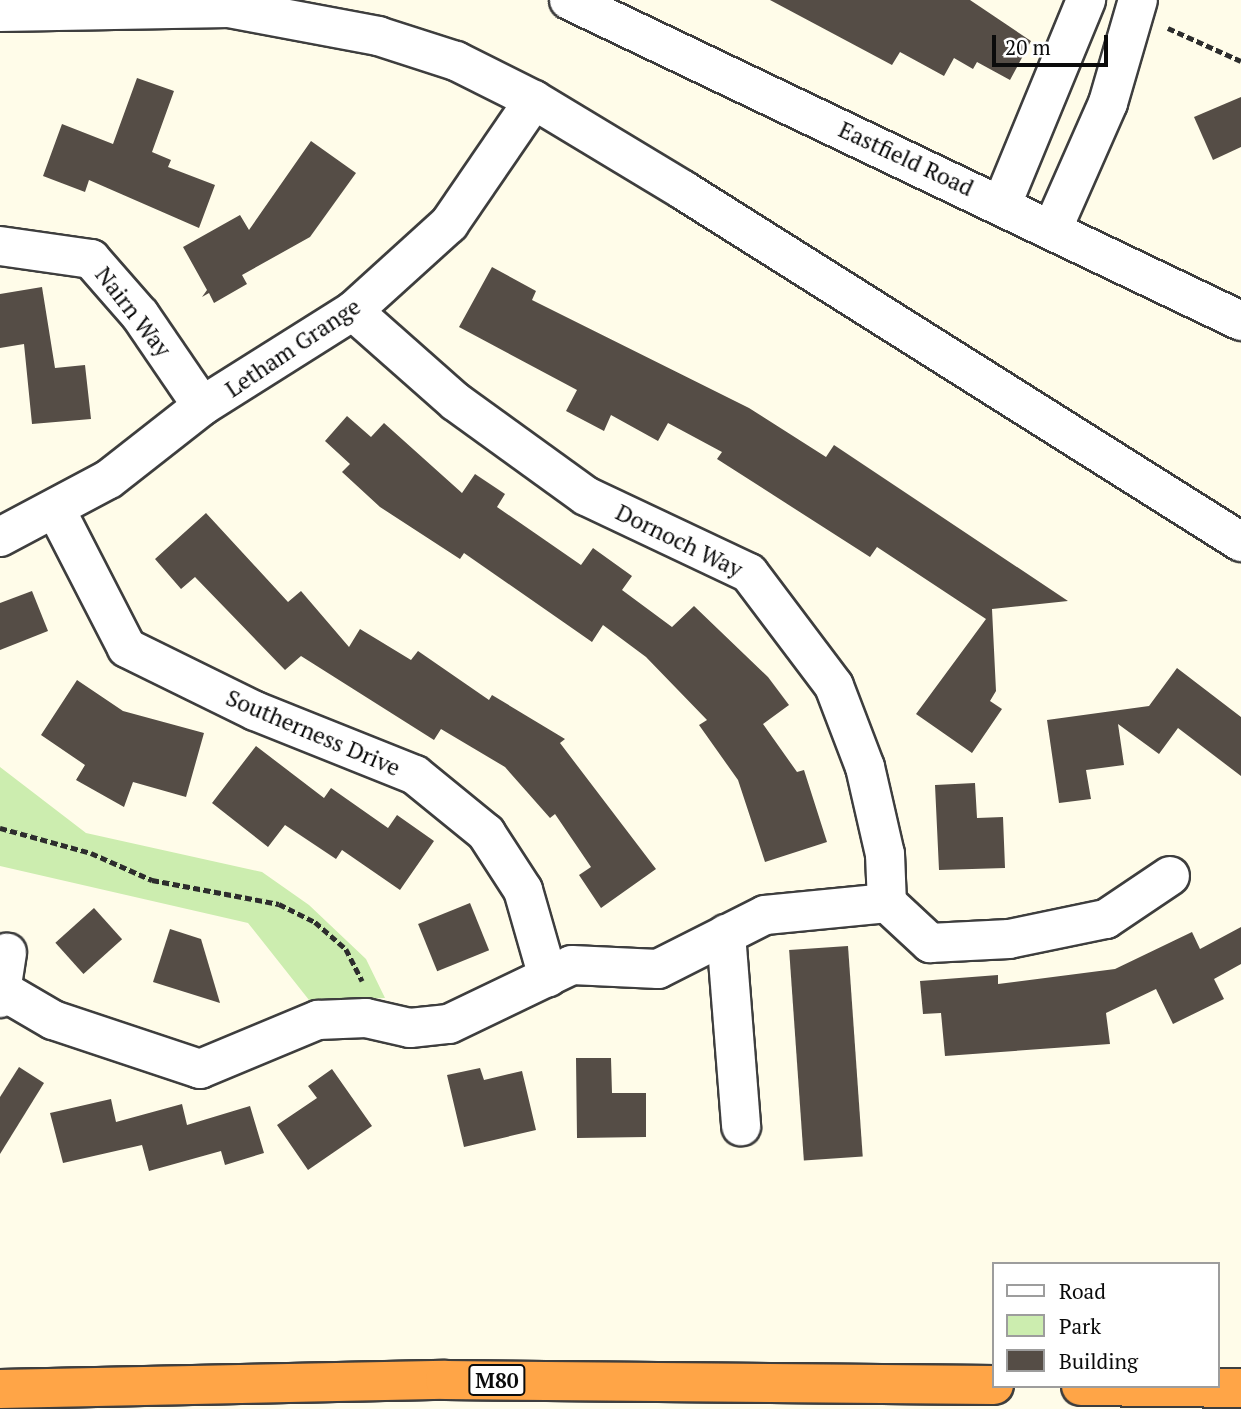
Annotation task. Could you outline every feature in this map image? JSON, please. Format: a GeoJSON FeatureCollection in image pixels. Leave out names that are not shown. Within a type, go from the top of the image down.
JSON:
{"type":"FeatureCollection","features":[{"type":"Feature","properties":{"kind":"highway","name":"M80"},"geometry":{"type":"LineString","coordinates":[[0,1389],[445,1380],[992,1385]]}},
{"type":"Feature","properties":{"kind":"highway"},"geometry":{"type":"LineString","coordinates":[[1220,1388],[1241,1388]]}},
{"type":"Feature","properties":{"kind":"street","name":"Eastfield Road"},"geometry":{"type":"LineString","coordinates":[[569,0],[1002,204],[1241,321]]}},
{"type":"Feature","properties":{"kind":"street"},"geometry":{"type":"LineString","coordinates":[[1002,204],[1086,0]]}},
{"type":"Feature","properties":{"kind":"street"},"geometry":{"type":"LineString","coordinates":[[1052,230],[1108,103],[1138,0]]}},
{"type":"Feature","properties":{"kind":"street"},"geometry":{"type":"LineString","coordinates":[[0,12],[229,8],[378,36],[456,61],[534,100],[1241,542]]}},
{"type":"Feature","properties":{"kind":"street","name":"Letham Grange"},"geometry":{"type":"LineString","coordinates":[[0,537],[56,510],[109,479],[202,406],[353,311],[449,224],[534,100]]}},
{"type":"Feature","properties":{"kind":"street","name":"Nairn Way"},"geometry":{"type":"LineString","coordinates":[[0,246],[91,259],[140,315],[202,406]]}},
{"type":"Feature","properties":{"kind":"street","name":"Dornoch Way"},"geometry":{"type":"LineString","coordinates":[[353,311],[456,402],[586,496],[749,573],[834,687],[864,767],[885,854],[887,903]]}},
{"type":"Feature","properties":{"kind":"street","name":"Southerness Drive"},"geometry":{"type":"LineString","coordinates":[[56,510],[127,648],[255,711],[415,775],[486,833],[523,890],[548,976]]}},
{"type":"Feature","properties":{"kind":"street"},"geometry":{"type":"LineString","coordinates":[[7,953],[2,995],[53,1020],[200,1069],[318,1020],[366,1018],[410,1028],[449,1024],[572,965],[658,969],[765,915],[887,903],[930,943],[1009,939],[1106,919],[1170,876]]}},
{"type":"Feature","properties":{"kind":"street"},"geometry":{"type":"LineString","coordinates":[[726,934],[741,1126]]}},
{"type":"Feature","properties":{"kind":"path"},"geometry":{"type":"LineString","coordinates":[[0,828],[91,853],[152,880],[279,904],[316,922],[346,949],[361,975],[366,1018]]}},
{"type":"Feature","properties":{"kind":"green space"},"geometry":{"type":"Polygon","coordinates":[[[0,767],[86,833],[262,872],[309,905],[366,959],[385,998],[309,1000],[248,923],[0,866],[0,767]]]}},
{"type":"Feature","properties":{"kind":"building"},"geometry":{"type":"Polygon","coordinates":[[[770,0],[970,0],[1031,41],[1010,80],[977,62],[973,69],[954,58],[944,76],[900,52],[892,65],[770,0]]]}},
{"type":"Feature","properties":{"kind":"building"},"geometry":{"type":"Polygon","coordinates":[[[137,78],[174,91],[152,152],[171,160],[168,167],[215,185],[199,228],[89,180],[85,192],[43,176],[62,124],[113,144],[137,78]]]}},
{"type":"Feature","properties":{"kind":"building"},"geometry":{"type":"Polygon","coordinates":[[[1241,97],[1241,147],[1213,160],[1194,117],[1241,97]]]}},
{"type":"Feature","properties":{"kind":"building"},"geometry":{"type":"Polygon","coordinates":[[[311,141],[356,173],[310,237],[242,275],[247,284],[214,303],[209,293],[202,297],[207,290],[183,247],[240,215],[249,230],[311,141]]]}},
{"type":"Feature","properties":{"kind":"building"},"geometry":{"type":"Polygon","coordinates":[[[492,267],[536,291],[532,300],[749,408],[826,457],[834,445],[1068,601],[992,609],[996,691],[990,701],[1002,709],[972,753],[916,714],[986,619],[877,547],[870,557],[717,459],[722,452],[668,423],[658,441],[611,415],[604,431],[566,411],[577,390],[459,327],[492,267]]]}},
{"type":"Feature","properties":{"kind":"building"},"geometry":{"type":"Polygon","coordinates":[[[42,287],[55,368],[85,365],[91,419],[32,424],[24,344],[0,348],[0,294],[42,287]]]}},
{"type":"Feature","properties":{"kind":"building"},"geometry":{"type":"Polygon","coordinates":[[[347,416],[371,437],[384,423],[462,493],[475,474],[505,494],[497,507],[581,565],[593,548],[632,576],[622,590],[672,627],[694,606],[768,677],[789,705],[763,724],[797,772],[804,770],[827,842],[765,862],[738,780],[699,725],[707,720],[646,657],[603,625],[592,642],[464,553],[460,559],[380,507],[342,472],[350,464],[325,441],[347,416]]]}},
{"type":"Feature","properties":{"kind":"building"},"geometry":{"type":"Polygon","coordinates":[[[206,513],[288,602],[301,591],[349,647],[360,629],[411,660],[418,651],[489,700],[492,695],[565,739],[560,743],[656,869],[601,908],[579,875],[591,867],[555,814],[550,818],[505,767],[441,729],[434,740],[301,656],[285,670],[195,577],[181,589],[155,559],[206,513]]]}},
{"type":"Feature","properties":{"kind":"building"},"geometry":{"type":"Polygon","coordinates":[[[32,591],[48,631],[0,650],[0,603],[32,591]]]}},
{"type":"Feature","properties":{"kind":"building"},"geometry":{"type":"Polygon","coordinates":[[[1177,668],[1241,717],[1241,776],[1178,728],[1159,754],[1118,724],[1124,765],[1086,770],[1091,799],[1059,803],[1047,720],[1149,706],[1177,668]]]}},
{"type":"Feature","properties":{"kind":"building"},"geometry":{"type":"Polygon","coordinates":[[[77,680],[123,711],[204,733],[186,797],[133,782],[124,807],[76,780],[85,765],[41,735],[77,680]]]}},
{"type":"Feature","properties":{"kind":"building"},"geometry":{"type":"Polygon","coordinates":[[[256,746],[324,798],[331,788],[388,828],[397,815],[434,841],[400,890],[342,850],[336,859],[285,825],[268,847],[212,803],[256,746]]]}},
{"type":"Feature","properties":{"kind":"building"},"geometry":{"type":"Polygon","coordinates":[[[975,783],[977,818],[1003,817],[1005,868],[939,870],[935,785],[975,783]]]}},
{"type":"Feature","properties":{"kind":"building"},"geometry":{"type":"Polygon","coordinates":[[[470,903],[489,950],[437,971],[418,924],[470,903]]]}},
{"type":"Feature","properties":{"kind":"building"},"geometry":{"type":"Polygon","coordinates":[[[94,908],[122,939],[83,974],[55,943],[94,908]]]}},
{"type":"Feature","properties":{"kind":"building"},"geometry":{"type":"Polygon","coordinates":[[[1241,927],[1241,964],[1214,979],[1224,999],[1173,1024],[1156,989],[1106,1013],[1110,1044],[945,1056],[941,1013],[923,1014],[920,981],[998,975],[998,984],[1115,969],[1192,932],[1200,949],[1241,927]]]}},
{"type":"Feature","properties":{"kind":"building"},"geometry":{"type":"Polygon","coordinates":[[[170,929],[201,939],[220,1003],[153,982],[170,929]]]}},
{"type":"Feature","properties":{"kind":"building"},"geometry":{"type":"Polygon","coordinates":[[[848,946],[863,1156],[804,1161],[789,950],[848,946]]]}},
{"type":"Feature","properties":{"kind":"building"},"geometry":{"type":"Polygon","coordinates":[[[576,1058],[611,1058],[612,1093],[646,1093],[646,1137],[577,1138],[576,1058]]]}},
{"type":"Feature","properties":{"kind":"building"},"geometry":{"type":"Polygon","coordinates":[[[19,1067],[44,1083],[0,1154],[0,1097],[19,1067]]]}},
{"type":"Feature","properties":{"kind":"building"},"geometry":{"type":"Polygon","coordinates":[[[480,1068],[484,1080],[522,1071],[536,1130],[464,1147],[447,1075],[480,1068]]]}},
{"type":"Feature","properties":{"kind":"building"},"geometry":{"type":"Polygon","coordinates":[[[332,1069],[372,1126],[308,1170],[277,1125],[317,1098],[308,1086],[332,1069]]]}},
{"type":"Feature","properties":{"kind":"building"},"geometry":{"type":"Polygon","coordinates":[[[111,1099],[116,1122],[182,1104],[187,1125],[250,1106],[264,1153],[225,1165],[221,1151],[149,1171],[142,1145],[63,1163],[50,1113],[111,1099]]]}}]}
